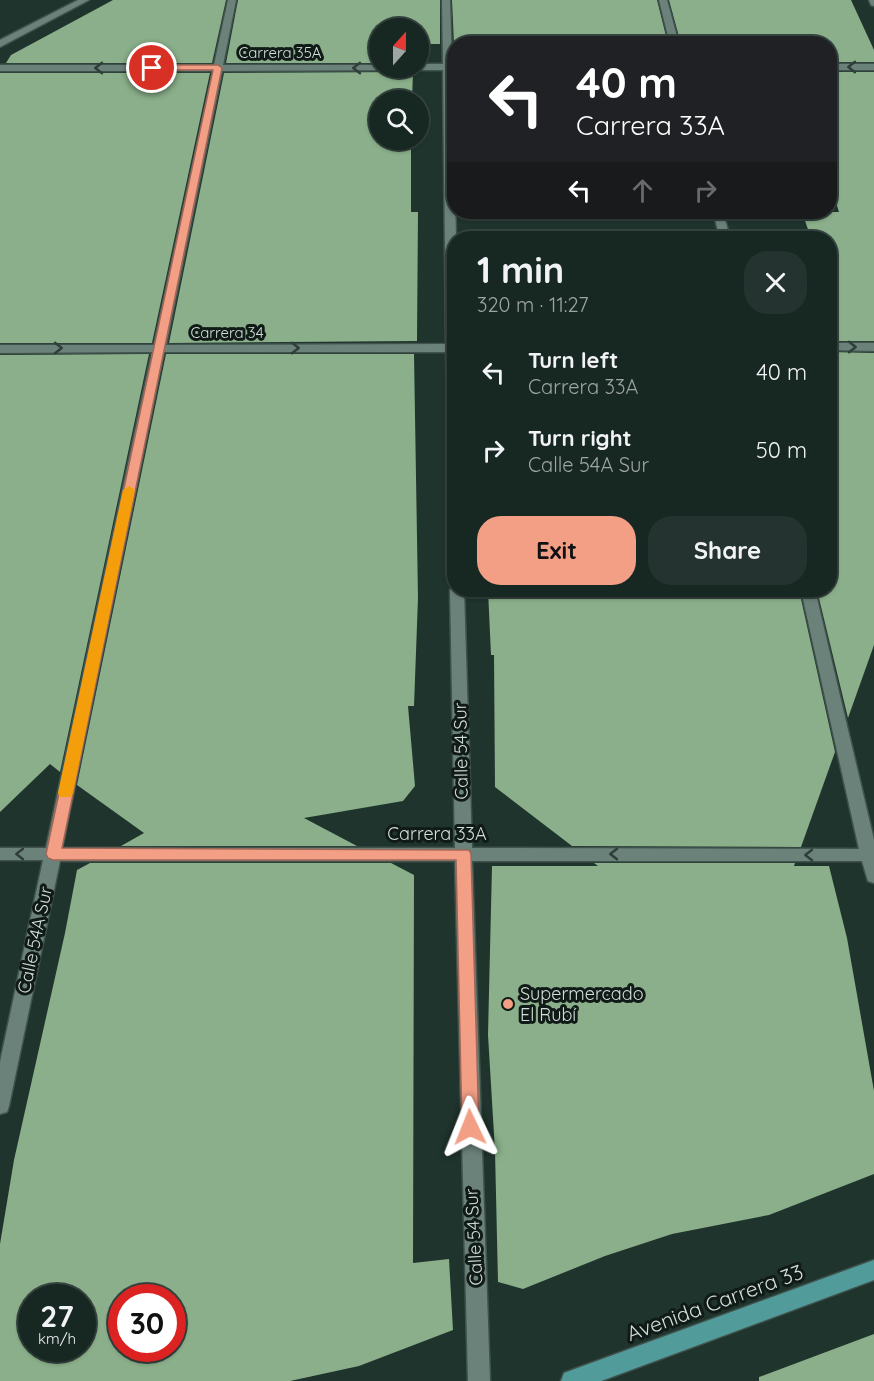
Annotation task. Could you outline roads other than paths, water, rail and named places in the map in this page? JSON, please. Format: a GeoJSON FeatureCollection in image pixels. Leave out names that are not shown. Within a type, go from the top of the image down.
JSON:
{"type":"FeatureCollection","features":[{"type":"Feature","properties":{"kind":"main road","name":"Avenida Carrera 33"},"geometry":{"type":"LineString","coordinates":[[572,1381],[874,1270]]}},
{"type":"Feature","properties":{"kind":"street"},"geometry":{"type":"LineString","coordinates":[[0,44],[85,0]]}},
{"type":"Feature","properties":{"kind":"street","name":"Calle 54A Sur"},"geometry":{"type":"LineString","coordinates":[[0,1106],[232,0]]}},
{"type":"Feature","properties":{"kind":"street"},"geometry":{"type":"LineString","coordinates":[[446,0],[448,36]]}},
{"type":"Feature","properties":{"kind":"street"},"geometry":{"type":"LineString","coordinates":[[663,0],[673,36]]}},
{"type":"Feature","properties":{"kind":"street"},"geometry":{"type":"LineString","coordinates":[[837,67],[874,67]]}},
{"type":"Feature","properties":{"kind":"street","name":"Carrera 35A"},"geometry":{"type":"LineString","coordinates":[[0,68],[369,68]]}},
{"type":"Feature","properties":{"kind":"street","name":"Carrera 35A"},"geometry":{"type":"LineString","coordinates":[[429,68],[447,68]]}},
{"type":"Feature","properties":{"kind":"street"},"geometry":{"type":"LineString","coordinates":[[837,347],[874,347]]}},
{"type":"Feature","properties":{"kind":"street","name":"Carrera 34"},"geometry":{"type":"LineString","coordinates":[[0,349],[447,348]]}},
{"type":"Feature","properties":{"kind":"street","name":"Calle 54 Sur"},"geometry":{"type":"LineString","coordinates":[[458,597],[463,854],[479,1381]]}},
{"type":"Feature","properties":{"kind":"street"},"geometry":{"type":"LineString","coordinates":[[810,597],[874,876]]}},
{"type":"Feature","properties":{"kind":"street","name":"Carrera 33A"},"geometry":{"type":"LineString","coordinates":[[0,854],[871,855]]}},
{"type":"Feature","properties":{"kind":"place","name":"Supermercado El Rubí"},"geometry":{"type":"Point","coordinates":[508,1004]}}]}
